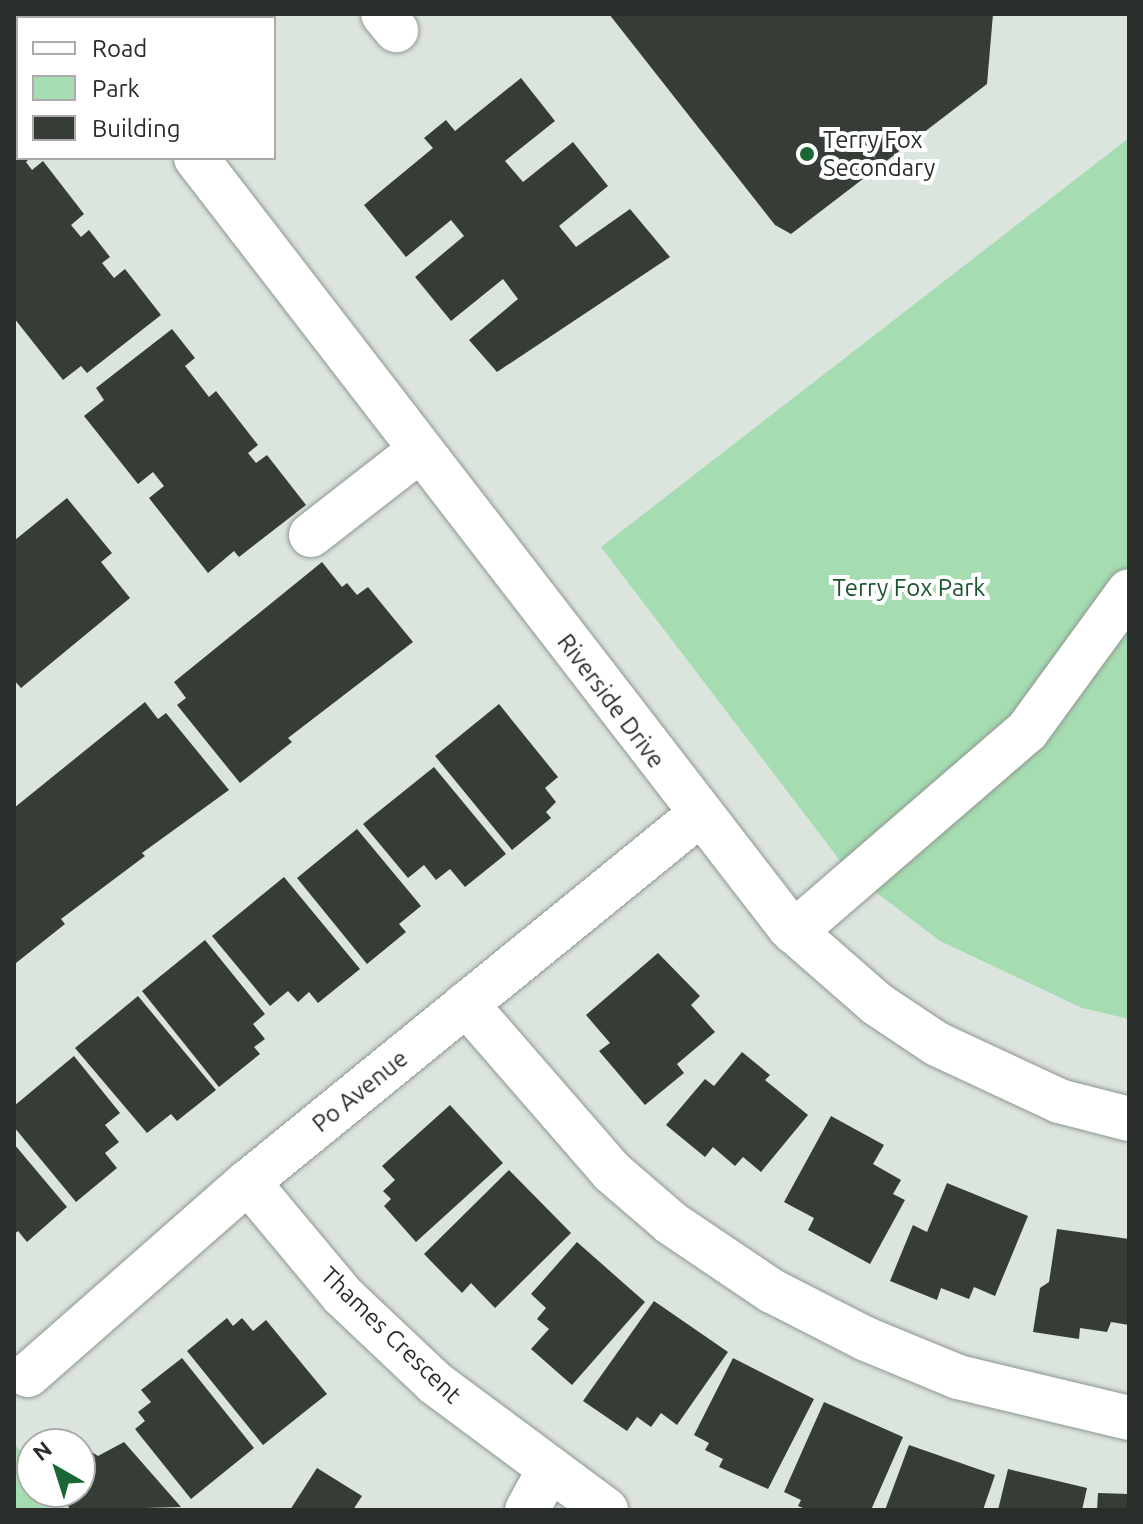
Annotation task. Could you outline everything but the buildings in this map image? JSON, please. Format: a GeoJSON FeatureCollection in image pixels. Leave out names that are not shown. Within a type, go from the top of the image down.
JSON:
{"type":"FeatureCollection","features":[{"type":"Feature","properties":{"kind":"street","name":"Riverside Drive"},"geometry":{"type":"LineString","coordinates":[[198,160],[699,815],[794,932],[877,1004],[937,1044],[1059,1101],[1129,1119]]}},
{"type":"Feature","properties":{"kind":"street"},"geometry":{"type":"LineString","coordinates":[[311,535],[419,451]]}},
{"type":"Feature","properties":{"kind":"street"},"geometry":{"type":"LineString","coordinates":[[794,932],[1027,731],[1129,591]]}},
{"type":"Feature","properties":{"kind":"street","name":"Po Avenue"},"geometry":{"type":"LineString","coordinates":[[28,1375],[248,1182],[699,815]]}},
{"type":"Feature","properties":{"kind":"street"},"geometry":{"type":"LineString","coordinates":[[466,1004],[612,1172],[671,1223],[772,1291],[866,1339],[958,1377],[1129,1418]]}},
{"type":"Feature","properties":{"kind":"street","name":"Thames Crescent"},"geometry":{"type":"LineString","coordinates":[[248,1182],[342,1295],[435,1383],[606,1510]]}},
{"type":"Feature","properties":{"kind":"street"},"geometry":{"type":"LineString","coordinates":[[527,1510],[549,1470]]}},
{"type":"Feature","properties":{"kind":"green space","name":"Terry Fox Park"},"geometry":{"type":"Polygon","coordinates":[[[1129,138],[1129,1019],[1082,1008],[940,941],[848,871],[601,547],[1129,138]]]}},
{"type":"Feature","properties":{"kind":"green space"},"geometry":{"type":"Polygon","coordinates":[[[14,1443],[16,1508],[65,1510],[14,1510],[14,1443]]]}},
{"type":"Feature","properties":{"kind":"place","name":"Terry Fox Secondary"},"geometry":{"type":"Point","coordinates":[807,154]}}]}
